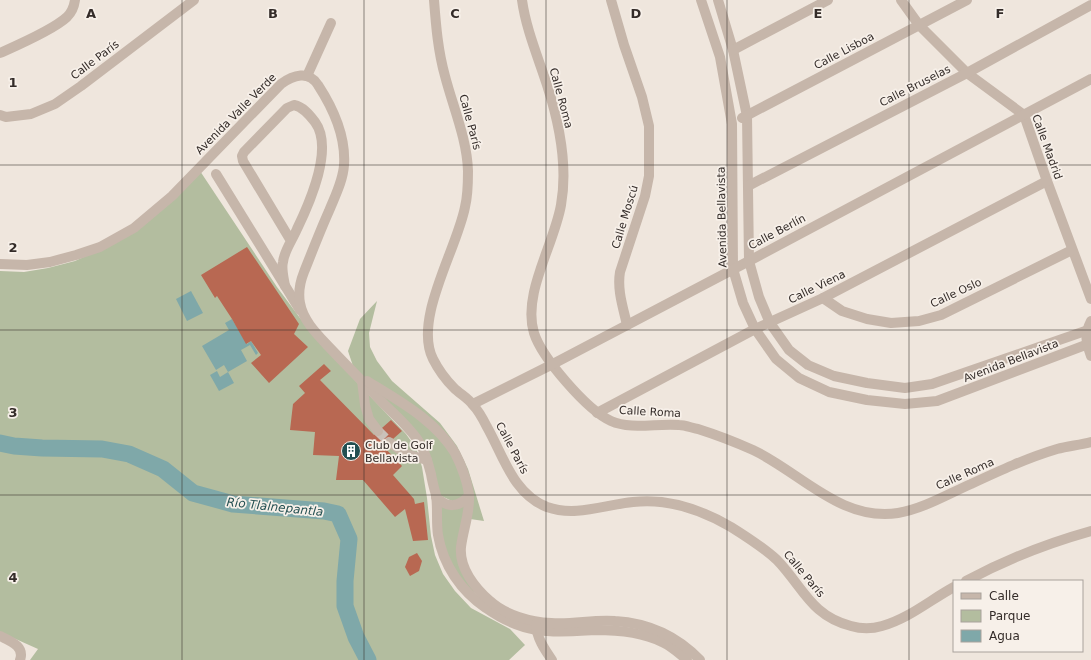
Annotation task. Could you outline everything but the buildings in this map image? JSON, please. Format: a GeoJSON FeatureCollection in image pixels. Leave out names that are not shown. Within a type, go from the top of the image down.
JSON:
{"type":"FeatureCollection","features":[{"type":"Feature","properties":{"kind":"street"},"geometry":{"type":"LineString","coordinates":[[0,54],[46,30],[66,17],[74,7],[75,0]]}},
{"type":"Feature","properties":{"kind":"street","name":"Calle París"},"geometry":{"type":"LineString","coordinates":[[0,115],[6,117],[32,114],[55,104],[194,0]]}},
{"type":"Feature","properties":{"kind":"street","name":"Calle París"},"geometry":{"type":"LineString","coordinates":[[434,0],[439,54],[463,138],[468,168],[468,187],[465,208],[431,306],[427,326],[427,341],[432,357],[441,371],[453,387],[473,404],[518,485],[530,498],[546,506],[564,511],[583,511],[632,502],[653,500],[678,505],[716,519],[756,543],[774,558],[819,611],[838,623],[860,628],[879,627],[898,620],[953,588]]}},
{"type":"Feature","properties":{"kind":"street","name":"Calle Roma"},"geometry":{"type":"LineString","coordinates":[[522,0],[529,32],[548,87],[557,121],[563,164],[561,206],[556,228],[534,291],[531,311],[534,332],[541,349],[551,365],[598,413],[612,421],[627,425],[681,425],[719,435],[756,452],[833,499],[856,510],[876,514],[898,513],[920,507],[1012,465],[1039,455],[1091,442]]}},
{"type":"Feature","properties":{"kind":"street","name":"Calle Moscú"},"geometry":{"type":"LineString","coordinates":[[611,0],[624,45],[642,97],[649,126],[649,176],[646,196],[620,272],[618,283],[619,294],[627,325]]}},
{"type":"Feature","properties":{"kind":"street","name":"Avenida Bellavista"},"geometry":{"type":"LineString","coordinates":[[701,0],[720,57],[732,124],[734,269],[744,303],[755,330],[776,359],[799,378],[829,392],[867,400],[905,404],[937,401],[962,393],[1089,344]]}},
{"type":"Feature","properties":{"kind":"street","name":"Avenida Bellavista"},"geometry":{"type":"LineString","coordinates":[[718,0],[733,50],[747,116],[749,261],[759,297],[770,323],[789,350],[808,365],[834,376],[905,388],[932,384],[1090,327],[1089,344],[1091,356]]}},
{"type":"Feature","properties":{"kind":"street"},"geometry":{"type":"LineString","coordinates":[[733,50],[828,0]]}},
{"type":"Feature","properties":{"kind":"street","name":"Calle Madrid"},"geometry":{"type":"LineString","coordinates":[[901,0],[919,25],[967,73],[1024,115],[1091,299]]}},
{"type":"Feature","properties":{"kind":"street","name":"Calle Lisboa"},"geometry":{"type":"LineString","coordinates":[[732,124],[967,0]]}},
{"type":"Feature","properties":{"kind":"street","name":"Calle Bruselas"},"geometry":{"type":"LineString","coordinates":[[748,186],[967,73],[1091,5]]}},
{"type":"Feature","properties":{"kind":"street"},"geometry":{"type":"LineString","coordinates":[[305,316],[300,303],[299,286],[340,183],[344,165],[343,146],[338,123],[317,83],[307,76],[331,23]]}},
{"type":"Feature","properties":{"kind":"street","name":"Avenida Valle Verde"},"geometry":{"type":"LineString","coordinates":[[0,264],[27,265],[50,262],[100,247],[128,232],[140,224],[172,196],[281,84],[289,78],[307,76]]}},
{"type":"Feature","properties":{"kind":"street","name":"Calle Berlín"},"geometry":{"type":"LineString","coordinates":[[473,404],[734,269],[1091,79]]}},
{"type":"Feature","properties":{"kind":"street"},"geometry":{"type":"LineString","coordinates":[[284,286],[282,262],[316,183],[321,164],[322,139],[318,127],[310,115],[300,106],[294,105],[287,108],[244,152],[242,156],[243,161],[291,241]]}},
{"type":"Feature","properties":{"kind":"street"},"geometry":{"type":"LineString","coordinates":[[216,174],[284,286],[314,331],[409,429],[420,444],[427,460],[436,496],[438,536],[443,553],[449,569],[459,583],[473,598],[504,619],[536,625],[559,632],[611,630],[644,635],[662,642],[687,660]]}},
{"type":"Feature","properties":{"kind":"street","name":"Calle Viena"},"geometry":{"type":"LineString","coordinates":[[598,413],[755,330],[823,298],[1047,181]]}},
{"type":"Feature","properties":{"kind":"street","name":"Calle Oslo"},"geometry":{"type":"LineString","coordinates":[[823,298],[842,311],[867,319],[891,323],[919,321],[941,315],[1072,250]]}},
{"type":"Feature","properties":{"kind":"street"},"geometry":{"type":"LineString","coordinates":[[352,371],[406,405],[440,432],[455,454],[463,471],[469,496],[467,517],[461,548],[463,563],[469,577],[491,602],[507,612],[536,625],[613,620],[651,628],[684,644],[700,660]]}},
{"type":"Feature","properties":{"kind":"street"},"geometry":{"type":"LineString","coordinates":[[362,381],[364,406],[369,419],[378,432]]}},
{"type":"Feature","properties":{"kind":"street"},"geometry":{"type":"LineString","coordinates":[[389,442],[406,454],[427,460]]}},
{"type":"Feature","properties":{"kind":"street"},"geometry":{"type":"LineString","coordinates":[[436,496],[442,502],[449,505],[456,505],[464,502],[469,496]]}},
{"type":"Feature","properties":{"kind":"street"},"geometry":{"type":"LineString","coordinates":[[968,580],[1028,553],[1091,531]]}},
{"type":"Feature","properties":{"kind":"street"},"geometry":{"type":"LineString","coordinates":[[536,625],[545,651],[552,660]]}},
{"type":"Feature","properties":{"kind":"street"},"geometry":{"type":"LineString","coordinates":[[0,636],[19,648],[21,656],[20,660]]}},
{"type":"Feature","properties":{"kind":"green space"},"geometry":{"type":"Polygon","coordinates":[[[200,171],[277,287],[300,318],[348,373],[406,434],[416,448],[422,467],[435,555],[443,574],[455,591],[471,608],[510,629],[525,645],[509,660],[30,660],[38,649],[0,632],[0,271],[24,272],[48,268],[75,261],[99,250],[200,171]],[[219,500],[233,504],[302,509],[219,500]]]}},
{"type":"Feature","properties":{"kind":"green space"},"geometry":{"type":"Polygon","coordinates":[[[377,301],[369,333],[370,347],[377,361],[392,381],[440,423],[457,446],[468,469],[484,521],[463,518],[458,543],[482,597],[465,587],[444,553],[438,502],[452,501],[437,494],[429,459],[354,369],[348,351],[360,319],[377,301]]]}},
{"type":"Feature","properties":{"kind":"water"},"geometry":{"type":"Polygon","coordinates":[[[191,291],[203,313],[187,321],[176,299],[191,291]]]}},
{"type":"Feature","properties":{"kind":"water"},"geometry":{"type":"Polygon","coordinates":[[[232,319],[247,344],[251,341],[258,353],[256,355],[250,345],[241,350],[247,361],[228,372],[224,365],[216,370],[202,346],[229,330],[225,323],[232,319]]]}},
{"type":"Feature","properties":{"kind":"water"},"geometry":{"type":"Polygon","coordinates":[[[217,371],[220,377],[228,372],[234,383],[219,391],[210,375],[217,371]]]}},
{"type":"Feature","properties":{"kind":"waterway","name":"Río Tlalnepantla"},"geometry":{"type":"LineString","coordinates":[[0,443],[14,446],[42,448],[102,449],[129,454],[163,469],[193,493],[233,504],[324,511],[338,514],[349,539],[345,581],[345,606],[356,637],[368,660]]}},
{"type":"Feature","properties":{"kind":"tunnel"},"geometry":{"type":"LineString","coordinates":[[378,431],[389,442]]}},
{"type":"Feature","properties":{"kind":"place","name":"Club de Golf Bellavista"},"geometry":{"type":"Point","coordinates":[351,451]}}]}
